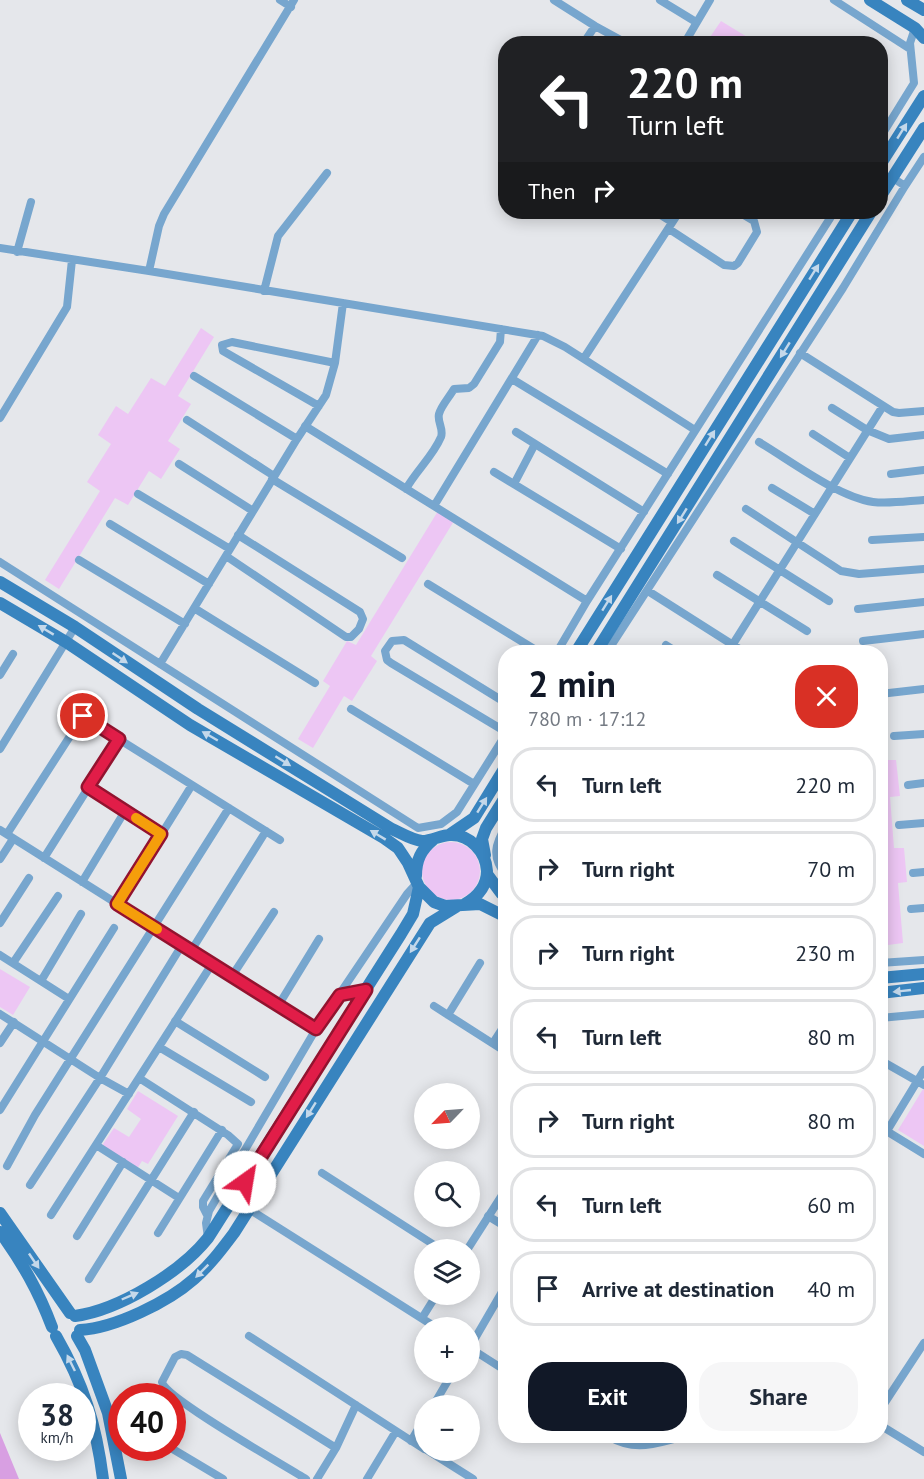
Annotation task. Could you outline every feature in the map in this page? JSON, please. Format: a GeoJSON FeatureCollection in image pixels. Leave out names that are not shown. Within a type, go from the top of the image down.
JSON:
{"type":"FeatureCollection","features":[{"type":"Feature","properties":{"kind":"street"},"geometry":{"type":"LineString","coordinates":[[149,271],[164,214],[292,3],[280,0]]}},
{"type":"Feature","properties":{"kind":"street"},"geometry":{"type":"LineString","coordinates":[[554,0],[613,36]]}},
{"type":"Feature","properties":{"kind":"street"},"geometry":{"type":"LineString","coordinates":[[660,0],[696,22]]}},
{"type":"Feature","properties":{"kind":"street"},"geometry":{"type":"LineString","coordinates":[[688,36],[710,0]]}},
{"type":"Feature","properties":{"kind":"street"},"geometry":{"type":"LineString","coordinates":[[834,0],[910,49]]}},
{"type":"Feature","properties":{"kind":"street"},"geometry":{"type":"LineString","coordinates":[[870,0],[919,33]]}},
{"type":"Feature","properties":{"kind":"street"},"geometry":{"type":"LineString","coordinates":[[907,0],[924,10]]}},
{"type":"Feature","properties":{"kind":"street"},"geometry":{"type":"LineString","coordinates":[[588,36],[595,26]]}},
{"type":"Feature","properties":{"kind":"street"},"geometry":{"type":"LineString","coordinates":[[888,125],[915,83],[910,49],[912,35],[919,33]]}},
{"type":"Feature","properties":{"kind":"street"},"geometry":{"type":"LineString","coordinates":[[888,152],[924,96]]}},
{"type":"Feature","properties":{"kind":"street"},"geometry":{"type":"LineString","coordinates":[[888,185],[924,128]]}},
{"type":"Feature","properties":{"kind":"street"},"geometry":{"type":"LineString","coordinates":[[888,213],[924,157]]}},
{"type":"Feature","properties":{"kind":"street"},"geometry":{"type":"LineString","coordinates":[[264,291],[278,236],[327,173]]}},
{"type":"Feature","properties":{"kind":"street"},"geometry":{"type":"LineString","coordinates":[[893,178],[905,186]]}},
{"type":"Feature","properties":{"kind":"street"},"geometry":{"type":"LineString","coordinates":[[17,252],[31,202]]}},
{"type":"Feature","properties":{"kind":"street"},"geometry":{"type":"LineString","coordinates":[[664,219],[729,267],[738,262],[756,232],[757,226],[751,219]]}},
{"type":"Feature","properties":{"kind":"street"},"geometry":{"type":"LineString","coordinates":[[584,358],[675,219]]}},
{"type":"Feature","properties":{"kind":"street"},"geometry":{"type":"LineString","coordinates":[[561,645],[830,219]]}},
{"type":"Feature","properties":{"kind":"street"},"geometry":{"type":"LineString","coordinates":[[580,645],[848,219]]}},
{"type":"Feature","properties":{"kind":"street"},"geometry":{"type":"LineString","coordinates":[[600,645],[868,219]]}},
{"type":"Feature","properties":{"kind":"street"},"geometry":{"type":"LineString","coordinates":[[612,645],[884,219]]}},
{"type":"Feature","properties":{"kind":"street"},"geometry":{"type":"LineString","coordinates":[[0,249],[538,335],[584,358],[695,430]]}},
{"type":"Feature","properties":{"kind":"street"},"geometry":{"type":"LineString","coordinates":[[0,418],[67,307],[72,260]]}},
{"type":"Feature","properties":{"kind":"street"},"geometry":{"type":"LineString","coordinates":[[160,664],[273,477],[326,395],[334,363],[342,303]]}},
{"type":"Feature","properties":{"kind":"street"},"geometry":{"type":"LineString","coordinates":[[405,489],[433,452],[442,435],[440,411],[454,389],[469,388],[474,384],[500,342],[501,329]]}},
{"type":"Feature","properties":{"kind":"street"},"geometry":{"type":"LineString","coordinates":[[434,506],[538,335]]}},
{"type":"Feature","properties":{"kind":"street"},"geometry":{"type":"LineString","coordinates":[[318,406],[223,351],[222,345],[232,342],[334,363]]}},
{"type":"Feature","properties":{"kind":"street"},"geometry":{"type":"LineString","coordinates":[[800,353],[884,406],[899,413],[924,411]]}},
{"type":"Feature","properties":{"kind":"street"},"geometry":{"type":"LineString","coordinates":[[194,376],[297,439]]}},
{"type":"Feature","properties":{"kind":"street"},"geometry":{"type":"LineString","coordinates":[[512,380],[668,474]]}},
{"type":"Feature","properties":{"kind":"street"},"geometry":{"type":"LineString","coordinates":[[732,645],[884,406]]}},
{"type":"Feature","properties":{"kind":"street"},"geometry":{"type":"LineString","coordinates":[[832,408],[867,430],[888,439],[924,435]]}},
{"type":"Feature","properties":{"kind":"street"},"geometry":{"type":"LineString","coordinates":[[187,420],[402,558]]}},
{"type":"Feature","properties":{"kind":"street"},"geometry":{"type":"LineString","coordinates":[[305,426],[587,601]]}},
{"type":"Feature","properties":{"kind":"street"},"geometry":{"type":"LineString","coordinates":[[516,432],[644,512]]}},
{"type":"Feature","properties":{"kind":"street"},"geometry":{"type":"LineString","coordinates":[[813,434],[850,458]]}},
{"type":"Feature","properties":{"kind":"street"},"geometry":{"type":"LineString","coordinates":[[759,442],[857,499],[876,503],[924,500]]}},
{"type":"Feature","properties":{"kind":"street"},"geometry":{"type":"LineString","coordinates":[[514,483],[535,444]]}},
{"type":"Feature","properties":{"kind":"street"},"geometry":{"type":"LineString","coordinates":[[179,464],[253,511]]}},
{"type":"Feature","properties":{"kind":"street"},"geometry":{"type":"LineString","coordinates":[[891,474],[924,470]]}},
{"type":"Feature","properties":{"kind":"street"},"geometry":{"type":"LineString","coordinates":[[494,472],[621,549]]}},
{"type":"Feature","properties":{"kind":"street"},"geometry":{"type":"LineString","coordinates":[[772,488],[815,514]]}},
{"type":"Feature","properties":{"kind":"street"},"geometry":{"type":"LineString","coordinates":[[138,494],[228,553],[346,637],[351,637],[359,629],[363,619],[360,612],[238,535]]}},
{"type":"Feature","properties":{"kind":"street"},"geometry":{"type":"LineString","coordinates":[[746,508],[841,572],[859,574],[924,569]]}},
{"type":"Feature","properties":{"kind":"street"},"geometry":{"type":"LineString","coordinates":[[110,524],[208,584]]}},
{"type":"Feature","properties":{"kind":"street"},"geometry":{"type":"LineString","coordinates":[[872,540],[924,537]]}},
{"type":"Feature","properties":{"kind":"street"},"geometry":{"type":"LineString","coordinates":[[734,541],[828,601]]}},
{"type":"Feature","properties":{"kind":"street"},"geometry":{"type":"LineString","coordinates":[[79,561],[184,624]]}},
{"type":"Feature","properties":{"kind":"street"},"geometry":{"type":"LineString","coordinates":[[0,562],[418,828],[431,827],[451,818],[498,746]]}},
{"type":"Feature","properties":{"kind":"street"},"geometry":{"type":"LineString","coordinates":[[717,575],[807,631]]}},
{"type":"Feature","properties":{"kind":"street"},"geometry":{"type":"LineString","coordinates":[[0,582],[75,627],[165,688],[326,788],[405,835],[420,841],[434,840],[449,835],[474,818],[498,779]]}},
{"type":"Feature","properties":{"kind":"street"},"geometry":{"type":"LineString","coordinates":[[428,584],[528,645]]}},
{"type":"Feature","properties":{"kind":"street"},"geometry":{"type":"LineString","coordinates":[[648,591],[726,645]]}},
{"type":"Feature","properties":{"kind":"street"},"geometry":{"type":"LineString","coordinates":[[858,609],[924,602]]}},
{"type":"Feature","properties":{"kind":"street"},"geometry":{"type":"LineString","coordinates":[[0,603],[66,642],[183,720],[384,838],[398,848],[417,882],[434,902],[445,906],[480,904],[498,913]]}},
{"type":"Feature","properties":{"kind":"street"},"geometry":{"type":"LineString","coordinates":[[194,608],[315,683]]}},
{"type":"Feature","properties":{"kind":"street"},"geometry":{"type":"LineString","coordinates":[[0,749],[75,627]]}},
{"type":"Feature","properties":{"kind":"street"},"geometry":{"type":"LineString","coordinates":[[863,641],[924,634]]}},
{"type":"Feature","properties":{"kind":"street"},"geometry":{"type":"LineString","coordinates":[[498,698],[404,640],[392,641],[385,651],[387,660],[391,663],[498,728]]}},
{"type":"Feature","properties":{"kind":"street"},"geometry":{"type":"LineString","coordinates":[[0,675],[13,654]]}},
{"type":"Feature","properties":{"kind":"street"},"geometry":{"type":"LineString","coordinates":[[888,692],[924,689]]}},
{"type":"Feature","properties":{"kind":"street"},"geometry":{"type":"LineString","coordinates":[[69,708],[280,840]]}},
{"type":"Feature","properties":{"kind":"street"},"geometry":{"type":"LineString","coordinates":[[351,709],[474,784]]}},
{"type":"Feature","properties":{"kind":"street"},"geometry":{"type":"LineString","coordinates":[[0,860],[7,834],[83,716]]}},
{"type":"Feature","properties":{"kind":"street"},"geometry":{"type":"LineString","coordinates":[[894,736],[924,734]]}},
{"type":"Feature","properties":{"kind":"street"},"geometry":{"type":"LineString","coordinates":[[44,858],[119,739]]}},
{"type":"Feature","properties":{"kind":"street"},"geometry":{"type":"LineString","coordinates":[[326,788],[333,775]]}},
{"type":"Feature","properties":{"kind":"street"},"geometry":{"type":"LineString","coordinates":[[908,785],[924,783]]}},
{"type":"Feature","properties":{"kind":"street"},"geometry":{"type":"LineString","coordinates":[[117,904],[192,785]]}},
{"type":"Feature","properties":{"kind":"street"},"geometry":{"type":"LineString","coordinates":[[88,787],[161,834]]}},
{"type":"Feature","properties":{"kind":"street"},"geometry":{"type":"LineString","coordinates":[[7,1166],[35,1115],[229,808]]}},
{"type":"Feature","properties":{"kind":"street"},"geometry":{"type":"LineString","coordinates":[[78,1333],[112,1323],[148,1307],[193,1279],[234,1233],[430,923],[476,897],[484,887],[486,868],[482,840],[498,810]]}},
{"type":"Feature","properties":{"kind":"street"},"geometry":{"type":"LineString","coordinates":[[82,882],[126,811]]}},
{"type":"Feature","properties":{"kind":"street"},"geometry":{"type":"LineString","coordinates":[[899,825],[924,824]]}},
{"type":"Feature","properties":{"kind":"street"},"geometry":{"type":"LineString","coordinates":[[191,951],[266,831]]}},
{"type":"Feature","properties":{"kind":"street"},"geometry":{"type":"LineString","coordinates":[[7,834],[316,1029]]}},
{"type":"Feature","properties":{"kind":"street"},"geometry":{"type":"LineString","coordinates":[[449,835],[461,836],[481,850],[486,868],[498,888]]}},
{"type":"Feature","properties":{"kind":"street"},"geometry":{"type":"LineString","coordinates":[[0,1213],[72,1314],[80,1323],[78,1333],[72,1340],[66,1341],[54,1332],[53,1321],[57,1315],[72,1314],[95,1311],[139,1293],[185,1262],[208,1238],[413,914],[418,857],[424,847],[434,840]]}},
{"type":"Feature","properties":{"kind":"street"},"geometry":{"type":"LineString","coordinates":[[498,842],[494,850],[498,862]]}},
{"type":"Feature","properties":{"kind":"street"},"geometry":{"type":"LineString","coordinates":[[913,873],[924,872]]}},
{"type":"Feature","properties":{"kind":"street"},"geometry":{"type":"LineString","coordinates":[[0,923],[29,878]]}},
{"type":"Feature","properties":{"kind":"street"},"geometry":{"type":"LineString","coordinates":[[207,1215],[248,1141],[316,1029],[417,882]]}},
{"type":"Feature","properties":{"kind":"street"},"geometry":{"type":"LineString","coordinates":[[13,963],[58,896]]}},
{"type":"Feature","properties":{"kind":"street"},"geometry":{"type":"LineString","coordinates":[[911,909],[924,908]]}},
{"type":"Feature","properties":{"kind":"street"},"geometry":{"type":"LineString","coordinates":[[232,976],[274,912]]}},
{"type":"Feature","properties":{"kind":"street"},"geometry":{"type":"LineString","coordinates":[[41,981],[81,914]]}},
{"type":"Feature","properties":{"kind":"street"},"geometry":{"type":"LineString","coordinates":[[0,1110],[114,928]]}},
{"type":"Feature","properties":{"kind":"street"},"geometry":{"type":"LineString","coordinates":[[278,1006],[319,939]]}},
{"type":"Feature","properties":{"kind":"street"},"geometry":{"type":"LineString","coordinates":[[30,1185],[100,1078],[182,945]]}},
{"type":"Feature","properties":{"kind":"street"},"geometry":{"type":"LineString","coordinates":[[0,956],[69,999]]}},
{"type":"Feature","properties":{"kind":"street"},"geometry":{"type":"LineString","coordinates":[[888,962],[924,960]]}},
{"type":"Feature","properties":{"kind":"street"},"geometry":{"type":"LineString","coordinates":[[448,1015],[480,963]]}},
{"type":"Feature","properties":{"kind":"street"},"geometry":{"type":"LineString","coordinates":[[51,1215],[212,964]]}},
{"type":"Feature","properties":{"kind":"street"},"geometry":{"type":"LineString","coordinates":[[888,977],[924,974]]}},
{"type":"Feature","properties":{"kind":"street"},"geometry":{"type":"LineString","coordinates":[[888,992],[924,988]]}},
{"type":"Feature","properties":{"kind":"street"},"geometry":{"type":"LineString","coordinates":[[340,995],[366,990]]}},
{"type":"Feature","properties":{"kind":"street"},"geometry":{"type":"LineString","coordinates":[[434,1006],[498,1047]]}},
{"type":"Feature","properties":{"kind":"street"},"geometry":{"type":"LineString","coordinates":[[0,1014],[129,1094]]}},
{"type":"Feature","properties":{"kind":"street"},"geometry":{"type":"LineString","coordinates":[[888,1017],[924,1014]]}},
{"type":"Feature","properties":{"kind":"street"},"geometry":{"type":"LineString","coordinates":[[0,1043],[14,1022]]}},
{"type":"Feature","properties":{"kind":"street"},"geometry":{"type":"LineString","coordinates":[[175,1022],[265,1077]]}},
{"type":"Feature","properties":{"kind":"street"},"geometry":{"type":"LineString","coordinates":[[492,1043],[498,1034]]}},
{"type":"Feature","properties":{"kind":"street"},"geometry":{"type":"LineString","coordinates":[[159,1047],[251,1102]]}},
{"type":"Feature","properties":{"kind":"street"},"geometry":{"type":"LineString","coordinates":[[888,1064],[921,1083]]}},
{"type":"Feature","properties":{"kind":"street"},"geometry":{"type":"LineString","coordinates":[[888,1124],[921,1083],[924,1070]]}},
{"type":"Feature","properties":{"kind":"street"},"geometry":{"type":"LineString","coordinates":[[139,1078],[222,1130],[238,1144],[203,1201],[207,1215],[208,1238]]}},
{"type":"Feature","properties":{"kind":"street"},"geometry":{"type":"LineString","coordinates":[[88,1279],[194,1112]]}},
{"type":"Feature","properties":{"kind":"street"},"geometry":{"type":"LineString","coordinates":[[158,1233],[222,1130]]}},
{"type":"Feature","properties":{"kind":"street"},"geometry":{"type":"LineString","coordinates":[[888,1132],[924,1154]]}},
{"type":"Feature","properties":{"kind":"street"},"geometry":{"type":"LineString","coordinates":[[96,1145],[180,1198]]}},
{"type":"Feature","properties":{"kind":"street"},"geometry":{"type":"LineString","coordinates":[[77,1236],[123,1162]]}},
{"type":"Feature","properties":{"kind":"street"},"geometry":{"type":"LineString","coordinates":[[322,1173],[425,1239]]}},
{"type":"Feature","properties":{"kind":"street"},"geometry":{"type":"LineString","coordinates":[[473,1239],[498,1201]]}},
{"type":"Feature","properties":{"kind":"street"},"geometry":{"type":"LineString","coordinates":[[249,1209],[420,1317]]}},
{"type":"Feature","properties":{"kind":"street"},"geometry":{"type":"LineString","coordinates":[[488,1216],[498,1222]]}},
{"type":"Feature","properties":{"kind":"street"},"geometry":{"type":"LineString","coordinates":[[0,1232],[22,1262],[40,1295],[54,1332],[77,1377],[93,1417],[104,1479]]}},
{"type":"Feature","properties":{"kind":"street"},"geometry":{"type":"LineString","coordinates":[[480,1330],[498,1299]]}},
{"type":"Feature","properties":{"kind":"street"},"geometry":{"type":"LineString","coordinates":[[78,1333],[108,1413],[121,1479]]}},
{"type":"Feature","properties":{"kind":"street"},"geometry":{"type":"LineString","coordinates":[[249,1336],[414,1443]]}},
{"type":"Feature","properties":{"kind":"street"},"geometry":{"type":"LineString","coordinates":[[888,1398],[924,1343]]}},
{"type":"Feature","properties":{"kind":"street"},"geometry":{"type":"LineString","coordinates":[[306,1479],[192,1409],[165,1389],[162,1382],[175,1358],[181,1354],[187,1355],[336,1448]]}},
{"type":"Feature","properties":{"kind":"street"},"geometry":{"type":"LineString","coordinates":[[480,1354],[498,1366]]}},
{"type":"Feature","properties":{"kind":"street"},"geometry":{"type":"LineString","coordinates":[[317,1479],[336,1448],[356,1405]]}},
{"type":"Feature","properties":{"kind":"street"},"geometry":{"type":"LineString","coordinates":[[888,1430],[924,1452]]}},
{"type":"Feature","properties":{"kind":"street"},"geometry":{"type":"LineString","coordinates":[[367,1479],[396,1431]]}},
{"type":"Feature","properties":{"kind":"street"},"geometry":{"type":"LineString","coordinates":[[411,1441],[414,1436]]}},
{"type":"Feature","properties":{"kind":"street"},"geometry":{"type":"LineString","coordinates":[[622,1443],[628,1446],[654,1443]]}},
{"type":"Feature","properties":{"kind":"street"},"geometry":{"type":"LineString","coordinates":[[186,1457],[223,1479]]}},
{"type":"Feature","properties":{"kind":"street"},"geometry":{"type":"LineString","coordinates":[[444,1461],[473,1479]]}},
{"type":"Feature","properties":{"kind":"shaded area"},"geometry":{"type":"Polygon","coordinates":[[[721,21],[746,36],[711,36],[721,21]]]}},
{"type":"Feature","properties":{"kind":"shaded area"},"geometry":{"type":"Polygon","coordinates":[[[201,328],[214,337],[178,396],[191,404],[168,441],[180,449],[161,479],[149,471],[128,505],[115,498],[59,589],[45,580],[100,491],[87,482],[111,444],[98,435],[116,406],[128,414],[151,378],[165,386],[201,328]]]}},
{"type":"Feature","properties":{"kind":"shaded area"},"geometry":{"type":"Polygon","coordinates":[[[438,511],[454,521],[371,656],[377,661],[352,701],[344,696],[313,748],[298,739],[330,686],[323,681],[347,641],[356,645],[438,511]]]}},
{"type":"Feature","properties":{"kind":"shaded area"},"geometry":{"type":"Polygon","coordinates":[[[888,760],[896,760],[900,796],[890,797],[894,848],[904,848],[907,882],[898,883],[903,943],[888,945],[888,760]]]}},
{"type":"Feature","properties":{"kind":"shaded area"},"geometry":{"type":"Polygon","coordinates":[[[445,842],[457,842],[472,850],[480,865],[480,877],[472,892],[457,900],[445,900],[430,892],[422,877],[422,865],[430,850],[445,842]]]}},
{"type":"Feature","properties":{"kind":"shaded area"},"geometry":{"type":"Polygon","coordinates":[[[0,969],[30,987],[13,1015],[0,1007],[0,969]]]}},
{"type":"Feature","properties":{"kind":"shaded area"},"geometry":{"type":"Polygon","coordinates":[[[924,1090],[924,1146],[898,1130],[924,1090]]]}},
{"type":"Feature","properties":{"kind":"shaded area"},"geometry":{"type":"Polygon","coordinates":[[[138,1091],[178,1116],[148,1164],[142,1161],[137,1169],[101,1147],[114,1128],[129,1137],[141,1119],[127,1109],[138,1091]]]}},
{"type":"Feature","properties":{"kind":"shaded area"},"geometry":{"type":"Polygon","coordinates":[[[0,1433],[19,1479],[0,1479],[0,1433]]]}},
{"type":"Feature","properties":{"kind":"slow traffic"},"geometry":{"type":"LineString","coordinates":[[136,818],[161,834],[117,904],[157,929]]}},
{"type":"Feature","properties":{"kind":"route"},"geometry":{"type":"LineString","coordinates":[[83,716],[119,739],[88,787],[161,834],[117,904],[316,1029],[340,995],[366,990],[245,1182]]}}]}
